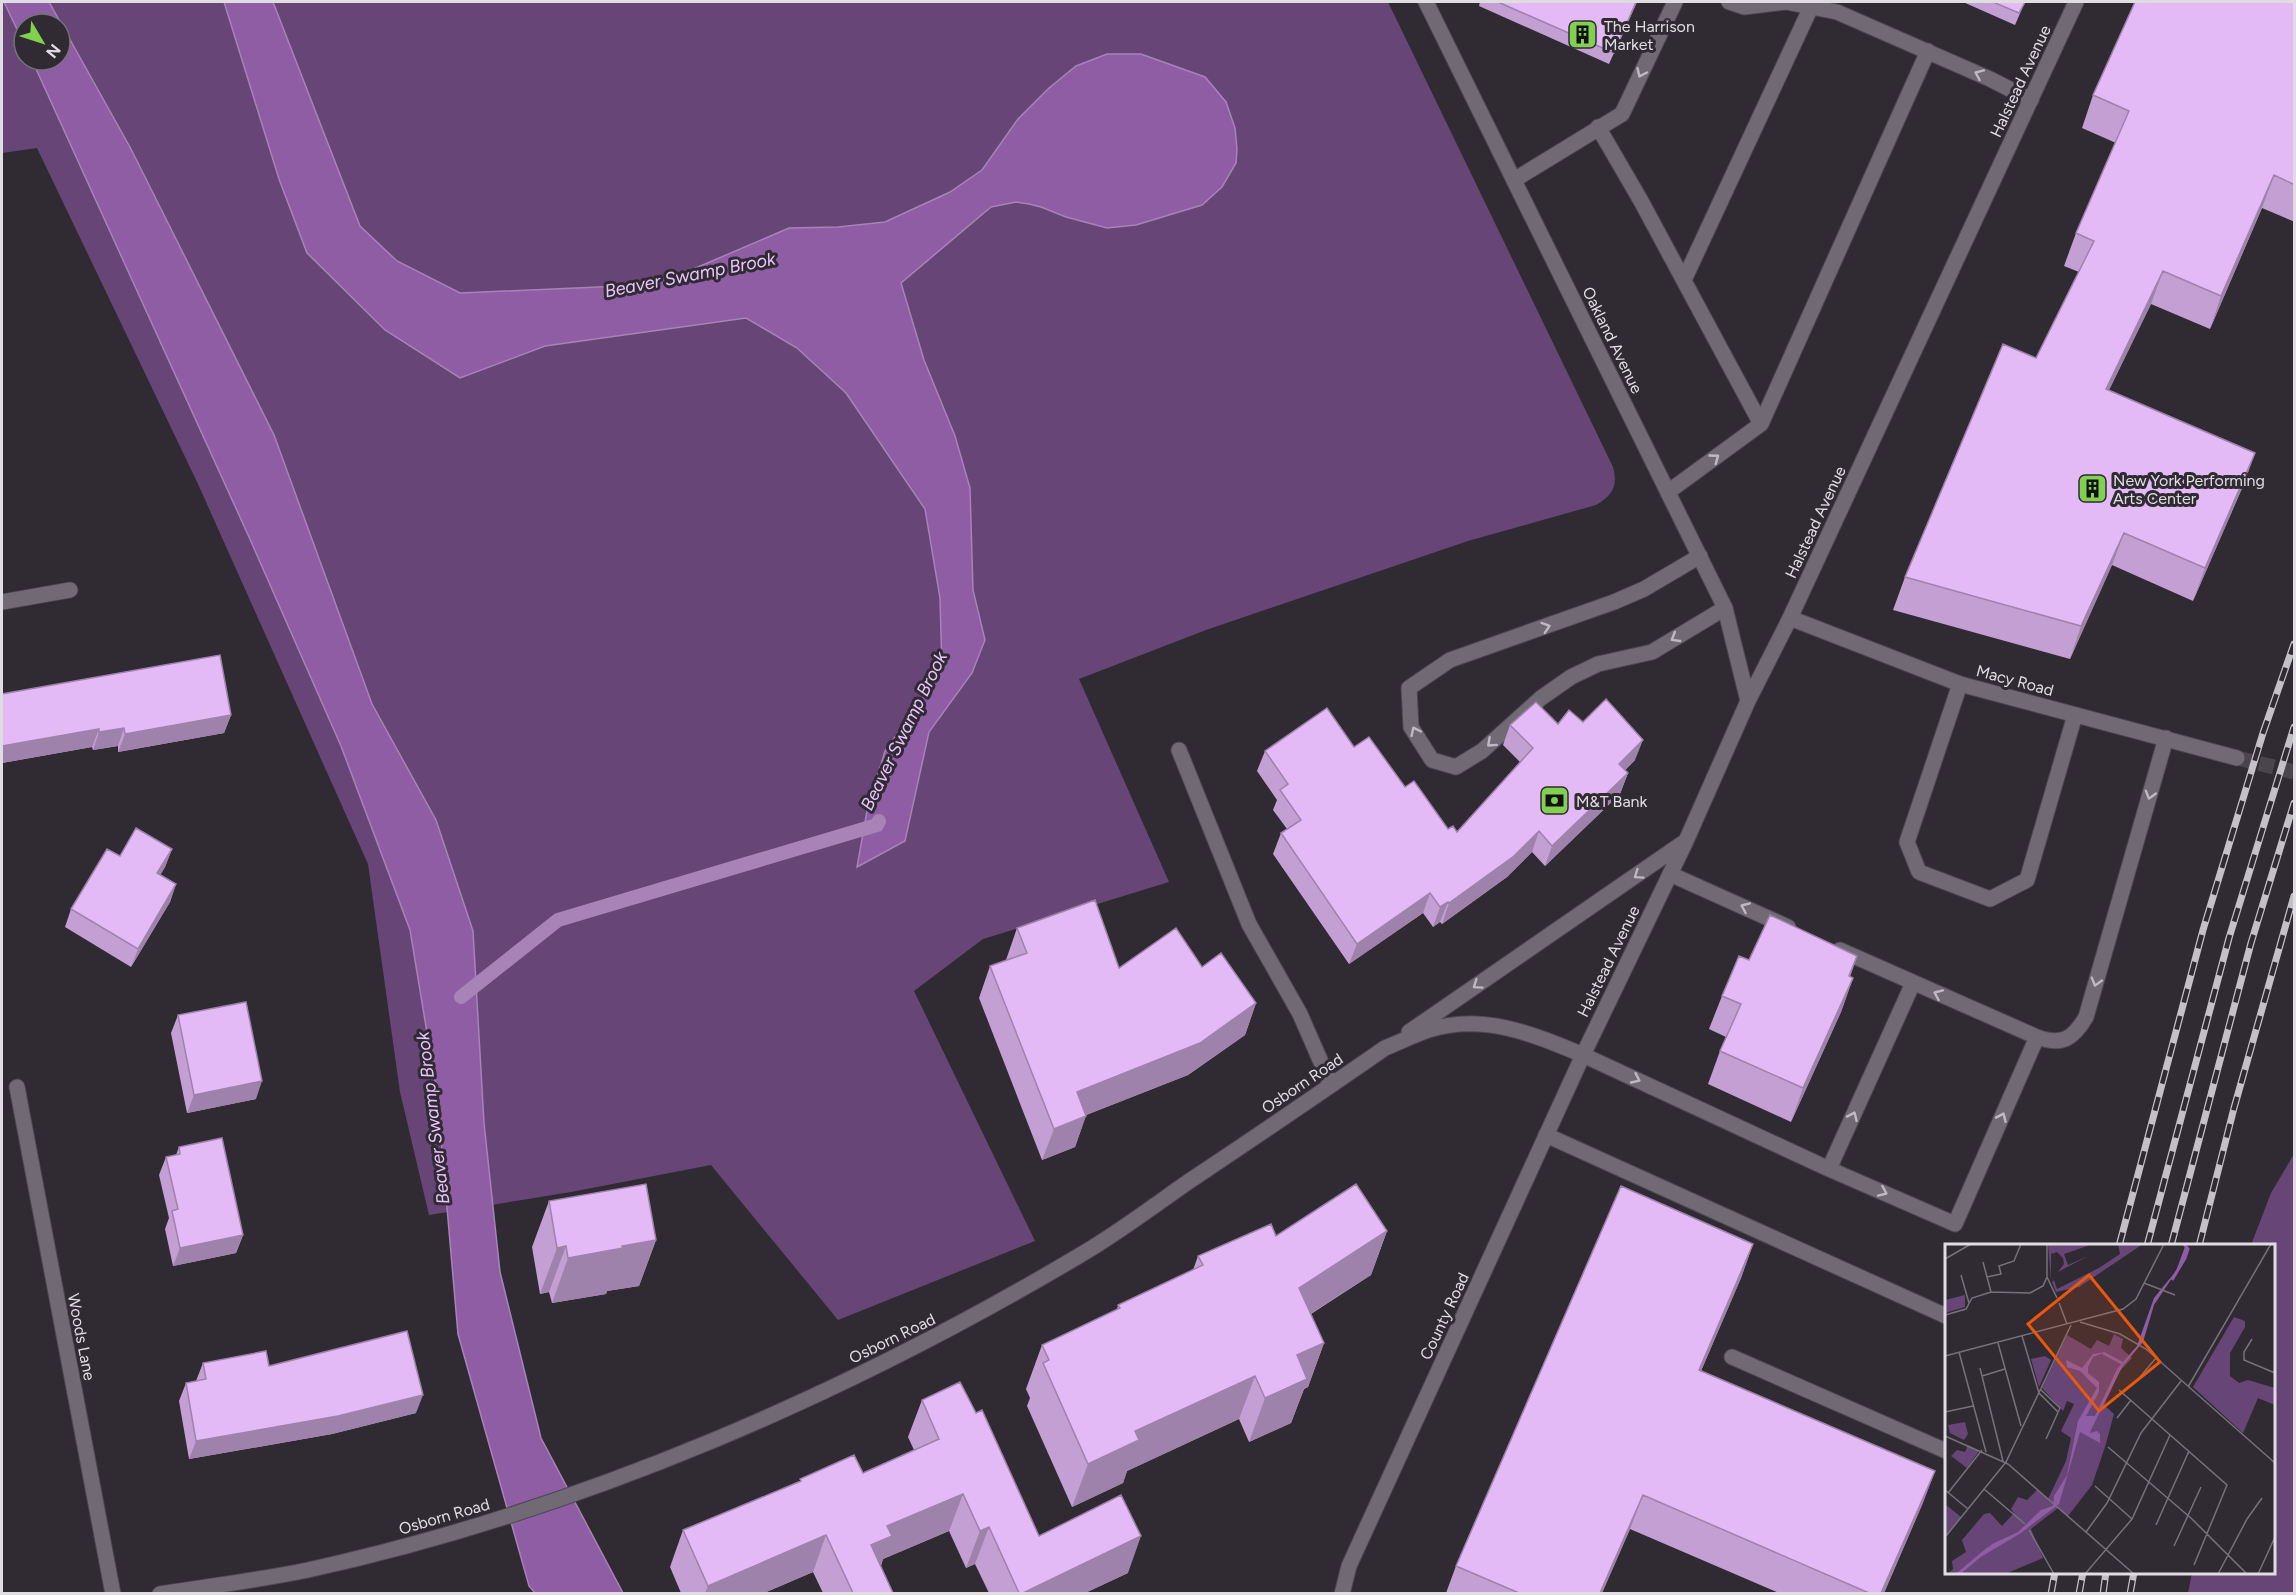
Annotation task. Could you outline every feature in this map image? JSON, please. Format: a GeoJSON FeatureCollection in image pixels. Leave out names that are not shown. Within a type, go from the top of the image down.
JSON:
{"type":"FeatureCollection","features":[{"type":"Feature","properties":{"kind":"street","name":"Oakland Avenue"},"geometry":{"type":"LineString","coordinates":[[1426,2],[1725,608],[1749,701]]}},
{"type":"Feature","properties":{"kind":"street"},"geometry":{"type":"LineString","coordinates":[[1514,180],[1622,114],[1675,2]]}},
{"type":"Feature","properties":{"kind":"street"},"geometry":{"type":"LineString","coordinates":[[1729,2],[1744,7],[1786,2],[1837,12],[1928,51],[2031,100]]}},
{"type":"Feature","properties":{"kind":"street","name":"Halstead Avenue"},"geometry":{"type":"LineString","coordinates":[[1583,1055],[1686,841],[1749,701],[1790,618],[2076,2]]}},
{"type":"Feature","properties":{"kind":"street"},"geometry":{"type":"LineString","coordinates":[[1684,280],[1811,7]]}},
{"type":"Feature","properties":{"kind":"street"},"geometry":{"type":"LineString","coordinates":[[1668,492],[1761,424],[1928,51]]}},
{"type":"Feature","properties":{"kind":"street"},"geometry":{"type":"LineString","coordinates":[[1598,127],[1761,424]]}},
{"type":"Feature","properties":{"kind":"street"},"geometry":{"type":"LineString","coordinates":[[1700,556],[1644,589],[1614,602],[1450,660],[1409,688],[1411,727],[1432,760],[1456,767],[1482,750],[1541,698],[1571,677],[1598,663],[1652,652],[1725,608]]}},
{"type":"Feature","properties":{"kind":"street"},"geometry":{"type":"LineString","coordinates":[[2,602],[70,590]]}},
{"type":"Feature","properties":{"kind":"street","name":"Macy Road"},"geometry":{"type":"LineString","coordinates":[[1790,618],[1960,684],[2237,758]]}},
{"type":"Feature","properties":{"kind":"street"},"geometry":{"type":"LineString","coordinates":[[1960,684],[1906,842],[1919,872],[1990,899],[2027,880],[2075,715]]}},
{"type":"Feature","properties":{"kind":"street"},"geometry":{"type":"LineString","coordinates":[[1829,945],[2037,1037],[2050,1042],[2065,1040],[2078,1031],[2086,1017],[2166,738]]}},
{"type":"Feature","properties":{"kind":"street"},"geometry":{"type":"LineString","coordinates":[[1179,750],[1249,924],[1300,1014],[1331,1085]]}},
{"type":"Feature","properties":{"kind":"street"},"geometry":{"type":"LineString","coordinates":[[1385,1048],[1686,841]]}},
{"type":"Feature","properties":{"kind":"street"},"geometry":{"type":"LineString","coordinates":[[1670,874],[1797,931]]}},
{"type":"Feature","properties":{"kind":"street"},"geometry":{"type":"LineString","coordinates":[[1829,1169],[1913,983]]}},
{"type":"Feature","properties":{"kind":"street","name":"Osborn Road"},"geometry":{"type":"LineString","coordinates":[[160,1593],[305,1570],[474,1527],[588,1489],[756,1421],[889,1361],[953,1328],[1090,1249],[1385,1048],[1430,1030],[1468,1023],[1487,1024],[1529,1033],[1583,1055],[1829,1169],[1955,1224],[2037,1037]]}},
{"type":"Feature","properties":{"kind":"street","name":"County Road"},"geometry":{"type":"LineString","coordinates":[[1342,1593],[1349,1566],[1583,1055]]}},
{"type":"Feature","properties":{"kind":"street","name":"Woods Lane"},"geometry":{"type":"LineString","coordinates":[[16,1087],[113,1593]]}},
{"type":"Feature","properties":{"kind":"street"},"geometry":{"type":"LineString","coordinates":[[1546,1135],[1945,1315]]}},
{"type":"Feature","properties":{"kind":"street"},"geometry":{"type":"LineString","coordinates":[[1732,1357],[1945,1450]]}},
{"type":"Feature","properties":{"kind":"shaded area"},"geometry":{"type":"Polygon","coordinates":[[[2,2],[1388,2],[1613,467],[1614,485],[1607,498],[1596,505],[1468,541],[1206,630],[1079,679],[1169,882],[983,939],[914,991],[1035,1241],[838,1320],[711,1165],[571,1192],[429,1215],[400,1092],[368,864],[198,484],[37,148],[2,153],[2,2]]]}},
{"type":"Feature","properties":{"kind":"shaded area"},"geometry":{"type":"Polygon","coordinates":[[[2294,1154],[2294,1593],[2188,1593],[2192,1574],[2275,1574],[2275,1244],[2251,1244],[2271,1193],[2294,1154]]]}},
{"type":"Feature","properties":{"kind":"water"},"geometry":{"type":"Polygon","coordinates":[[[4,2],[49,2],[55,12],[12,12],[12,19],[4,2]]]}},
{"type":"Feature","properties":{"kind":"water"},"geometry":{"type":"Polygon","coordinates":[[[224,2],[273,2],[360,226],[397,261],[460,293],[621,286],[691,270],[789,228],[838,227],[885,222],[950,192],[982,170],[1018,119],[1049,88],[1076,66],[1107,54],[1141,54],[1205,77],[1226,102],[1235,128],[1236,163],[1222,187],[1202,205],[1136,225],[1107,228],[1029,204],[1016,202],[991,207],[901,283],[924,360],[955,436],[970,488],[973,590],[985,640],[972,673],[929,732],[905,841],[857,867],[867,811],[885,751],[942,671],[940,598],[925,509],[846,393],[797,348],[746,318],[545,346],[460,378],[385,330],[307,253],[279,179],[224,2]]]}},
{"type":"Feature","properties":{"kind":"water"},"geometry":{"type":"Polygon","coordinates":[[[72,43],[131,149],[274,435],[372,704],[436,820],[473,931],[484,1123],[500,1272],[541,1438],[623,1593],[535,1593],[529,1586],[458,1334],[437,1093],[410,930],[341,746],[249,537],[37,72],[72,72],[72,43]]]}},
{"type":"Feature","properties":{"kind":"building","name":"The Harrison Market"},"geometry":{"type":"Polygon","coordinates":[[[1498,2],[1636,2],[1614,53],[1498,2]]]}},
{"type":"Feature","properties":{"kind":"building"},"geometry":{"type":"Polygon","coordinates":[[[1993,2],[2025,2],[2019,13],[1993,2]]]}},
{"type":"Feature","properties":{"kind":"building"},"geometry":{"type":"Polygon","coordinates":[[[2135,2],[2295,2],[2295,185],[2274,175],[2221,296],[2163,271],[2106,389],[2255,453],[2205,568],[2124,533],[2081,626],[1905,577],[2003,344],[2036,358],[2094,241],[2076,233],[2129,111],[2093,95],[2135,2]]]}},
{"type":"Feature","properties":{"kind":"building"},"geometry":{"type":"Polygon","coordinates":[[[220,655],[231,715],[125,734],[124,728],[99,732],[99,729],[2,746],[2,694],[220,655]]]}},
{"type":"Feature","properties":{"kind":"building"},"geometry":{"type":"Polygon","coordinates":[[[1606,699],[1643,740],[1619,764],[1628,773],[1552,846],[1539,831],[1514,856],[1449,903],[1440,907],[1430,893],[1357,944],[1281,833],[1301,820],[1280,790],[1288,784],[1265,751],[1327,708],[1354,747],[1369,737],[1405,787],[1414,781],[1448,829],[1453,826],[1457,832],[1533,748],[1510,725],[1536,702],[1558,724],[1569,710],[1583,722],[1606,699]]]}},
{"type":"Feature","properties":{"kind":"building"},"geometry":{"type":"Polygon","coordinates":[[[136,828],[172,849],[157,873],[176,884],[138,949],[71,909],[107,849],[120,856],[136,828]]]}},
{"type":"Feature","properties":{"kind":"building"},"geometry":{"type":"Polygon","coordinates":[[[1095,900],[1119,968],[1176,928],[1202,967],[1221,953],[1256,1003],[1200,1043],[1077,1092],[1086,1116],[1054,1129],[990,966],[1027,953],[1017,928],[1095,900]]]}},
{"type":"Feature","properties":{"kind":"building"},"geometry":{"type":"Polygon","coordinates":[[[1770,915],[1857,956],[1849,976],[1853,978],[1803,1088],[1720,1051],[1741,1004],[1722,996],[1739,956],[1749,960],[1770,915]]]}},
{"type":"Feature","properties":{"kind":"building"},"geometry":{"type":"Polygon","coordinates":[[[246,1002],[262,1081],[194,1095],[178,1015],[246,1002]]]}},
{"type":"Feature","properties":{"kind":"building"},"geometry":{"type":"Polygon","coordinates":[[[222,1138],[243,1235],[180,1248],[172,1211],[178,1209],[166,1157],[180,1154],[179,1147],[222,1138]]]}},
{"type":"Feature","properties":{"kind":"building"},"geometry":{"type":"Polygon","coordinates":[[[646,1184],[656,1240],[568,1258],[566,1246],[557,1248],[549,1201],[646,1184]]]}},
{"type":"Feature","properties":{"kind":"building"},"geometry":{"type":"Polygon","coordinates":[[[1356,1184],[1387,1231],[1299,1288],[1324,1343],[1297,1355],[1307,1379],[1265,1398],[1255,1376],[1135,1431],[1139,1440],[1088,1464],[1043,1363],[1049,1360],[1042,1345],[1120,1308],[1118,1305],[1203,1265],[1198,1256],[1271,1224],[1276,1236],[1356,1184]]]}},
{"type":"Feature","properties":{"kind":"building"},"geometry":{"type":"Polygon","coordinates":[[[1621,1186],[1753,1244],[1699,1370],[1935,1471],[1881,1593],[1869,1593],[1643,1495],[1600,1593],[1519,1593],[1456,1566],[1621,1186]]]}},
{"type":"Feature","properties":{"kind":"building"},"geometry":{"type":"Polygon","coordinates":[[[407,1331],[423,1395],[338,1416],[196,1441],[186,1383],[206,1379],[203,1363],[266,1351],[269,1366],[407,1331]]]}},
{"type":"Feature","properties":{"kind":"building"},"geometry":{"type":"Polygon","coordinates":[[[960,1382],[976,1413],[982,1410],[1039,1536],[1121,1495],[1141,1536],[1019,1593],[989,1527],[980,1531],[963,1494],[887,1526],[892,1536],[871,1545],[893,1593],[853,1593],[826,1535],[708,1586],[683,1530],[801,1481],[800,1479],[854,1455],[863,1473],[939,1439],[922,1400],[960,1382]]]}},
{"type":"Feature","properties":{"kind":"waterway","name":"Beaver Swamp Brook"},"geometry":{"type":"LineString","coordinates":[[461,997],[558,920],[877,825],[879,821]]}},
{"type":"Feature","properties":{"kind":"tunnel"},"geometry":{"type":"LineString","coordinates":[[2237,758],[2294,772]]}},
{"type":"Feature","properties":{"kind":"railway"},"geometry":{"type":"LineString","coordinates":[[2120,1244],[2203,930],[2263,733],[2294,644]]}},
{"type":"Feature","properties":{"kind":"railway"},"geometry":{"type":"LineString","coordinates":[[2148,1244],[2229,938],[2294,727]]}},
{"type":"Feature","properties":{"kind":"railway"},"geometry":{"type":"LineString","coordinates":[[2172,1244],[2251,943],[2294,803]]}},
{"type":"Feature","properties":{"kind":"railway"},"geometry":{"type":"LineString","coordinates":[[2200,1244],[2234,1108],[2294,896]]}},
{"type":"Feature","properties":{"kind":"railway"},"geometry":{"type":"LineString","coordinates":[[2051,1594],[2055,1574]]}},
{"type":"Feature","properties":{"kind":"railway"},"geometry":{"type":"LineString","coordinates":[[2079,1594],[2083,1574]]}},
{"type":"Feature","properties":{"kind":"railway"},"geometry":{"type":"LineString","coordinates":[[2103,1594],[2106,1574]]}},
{"type":"Feature","properties":{"kind":"railway"},"geometry":{"type":"LineString","coordinates":[[2130,1594],[2134,1574]]}},
{"type":"Feature","properties":{"kind":"place","name":"The Harrison Market"},"geometry":{"type":"Point","coordinates":[1583,35]}},
{"type":"Feature","properties":{"kind":"place","name":"New York Performing Arts Center"},"geometry":{"type":"Point","coordinates":[2092,489]}},
{"type":"Feature","properties":{"kind":"place","name":"M&T Bank"},"geometry":{"type":"Point","coordinates":[1555,801]}}]}
